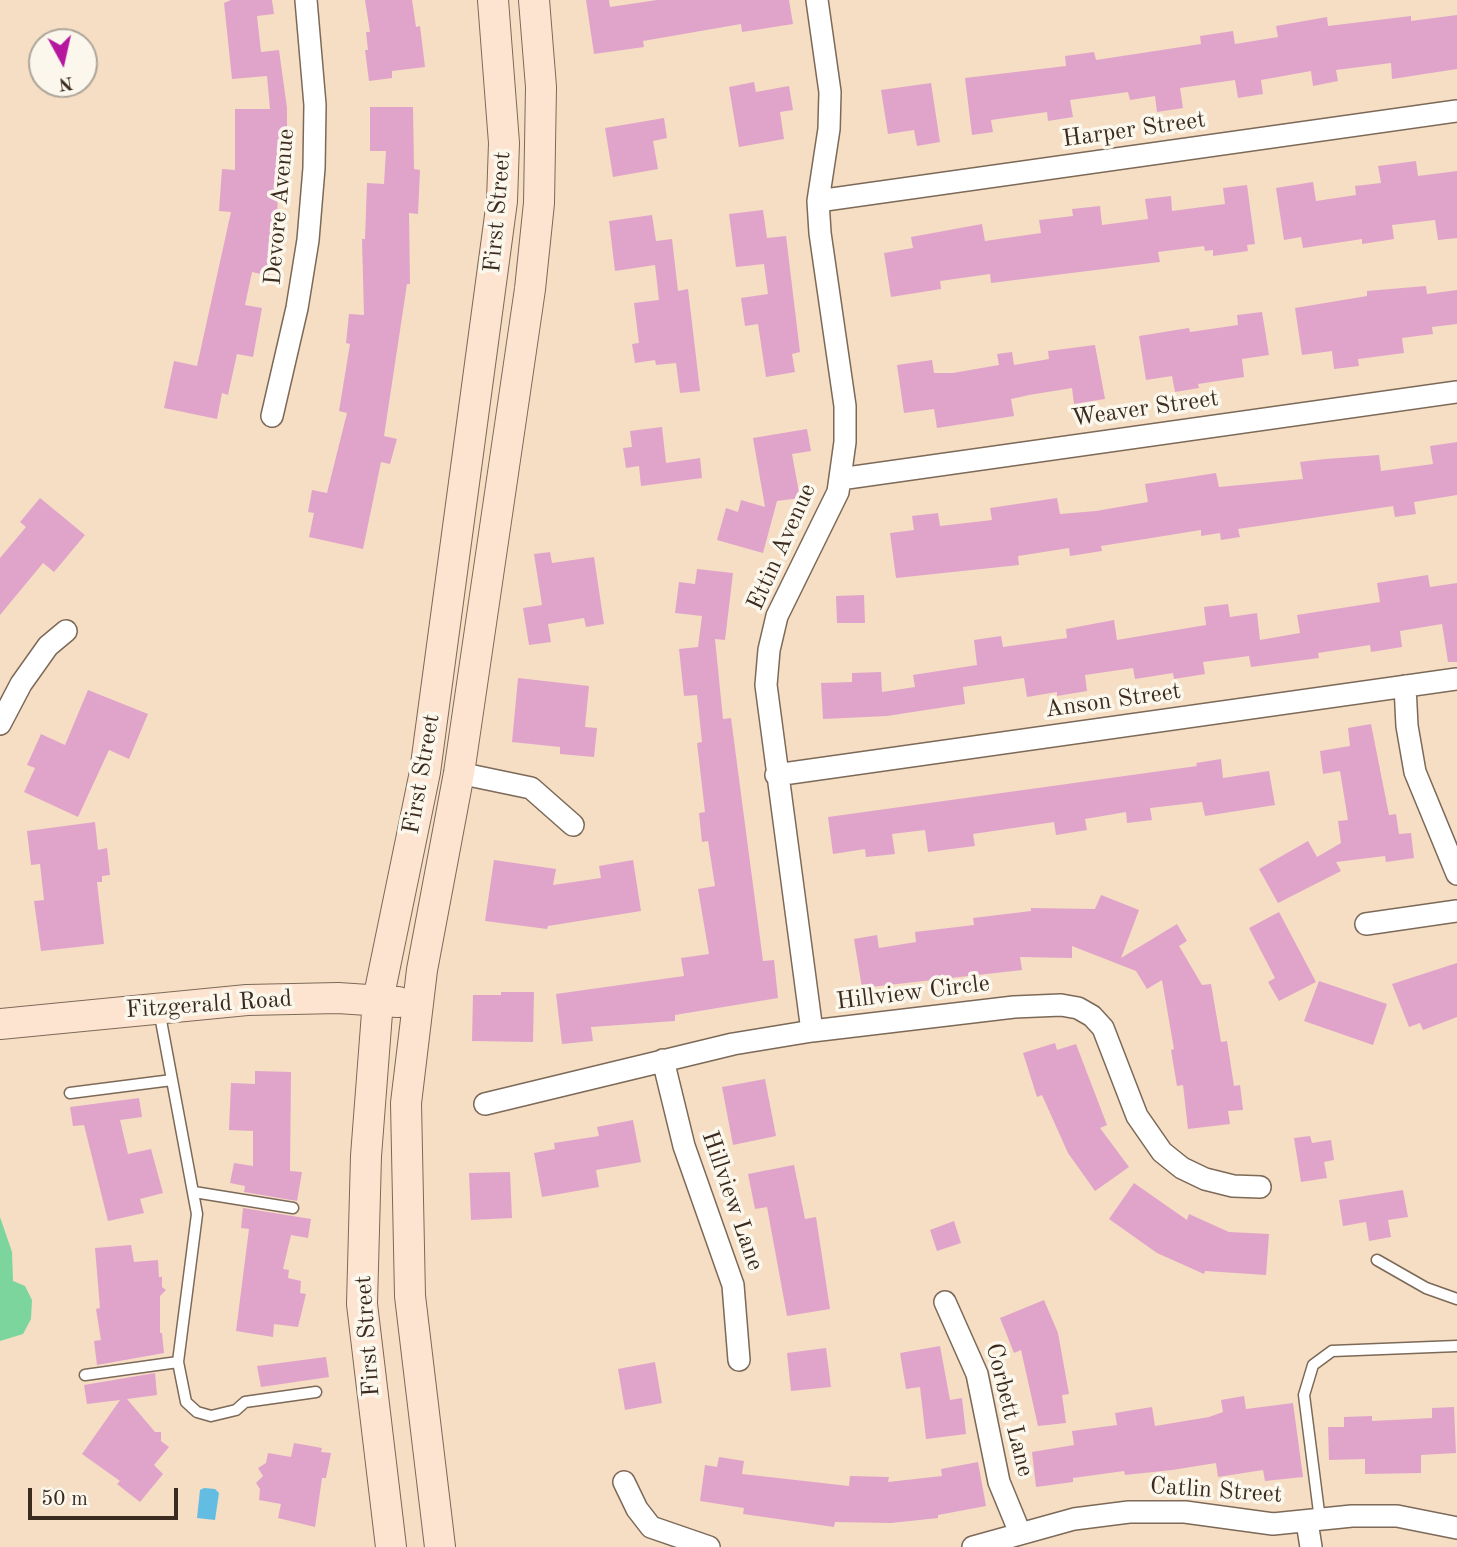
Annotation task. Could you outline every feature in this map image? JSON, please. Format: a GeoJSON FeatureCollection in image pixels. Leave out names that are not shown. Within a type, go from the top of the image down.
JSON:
{"type":"FeatureCollection","features":[{"type":"Feature","properties":{"kind":"main road","name":"First Street"},"geometry":{"type":"LineString","coordinates":[[391,1547],[362,1304],[366,1156],[378,1000],[425,772],[502,201],[505,143],[493,0]]}},
{"type":"Feature","properties":{"kind":"main road","name":"First Street"},"geometry":{"type":"LineString","coordinates":[[440,1547],[410,1296],[406,1103],[422,970],[459,773],[530,289],[539,202],[541,87],[534,0]]}},
{"type":"Feature","properties":{"kind":"main road","name":"Fitzgerald Road"},"geometry":{"type":"LineString","coordinates":[[0,1023],[247,1000],[378,1000],[419,1005]]}},
{"type":"Feature","properties":{"kind":"street","name":"Devore Avenue"},"geometry":{"type":"LineString","coordinates":[[272,416],[297,308],[308,240],[314,168],[315,105],[306,0]]}},
{"type":"Feature","properties":{"kind":"street","name":"Ettin Avenue"},"geometry":{"type":"LineString","coordinates":[[812,1031],[766,685],[769,650],[782,604],[821,531],[838,492],[845,443],[845,406],[820,233],[818,201],[829,129],[830,92],[817,0]]}},
{"type":"Feature","properties":{"kind":"street","name":"Harper Street"},"geometry":{"type":"LineString","coordinates":[[818,201],[1457,111]]}},
{"type":"Feature","properties":{"kind":"street","name":"Weaver Street"},"geometry":{"type":"LineString","coordinates":[[840,479],[1457,392]]}},
{"type":"Feature","properties":{"kind":"street"},"geometry":{"type":"LineString","coordinates":[[0,724],[21,684],[48,646],[66,631]]}},
{"type":"Feature","properties":{"kind":"street","name":"Anson Street"},"geometry":{"type":"LineString","coordinates":[[776,775],[1457,679]]}},
{"type":"Feature","properties":{"kind":"street"},"geometry":{"type":"LineString","coordinates":[[1405,686],[1406,726],[1415,772],[1457,874]]}},
{"type":"Feature","properties":{"kind":"street"},"geometry":{"type":"LineString","coordinates":[[459,773],[531,788],[573,825]]}},
{"type":"Feature","properties":{"kind":"street"},"geometry":{"type":"LineString","coordinates":[[1366,924],[1457,911]]}},
{"type":"Feature","properties":{"kind":"street","name":"Hillview Circle"},"geometry":{"type":"LineString","coordinates":[[485,1104],[663,1060],[812,1031],[1014,1007],[1061,1005],[1078,1008],[1092,1016],[1102,1028],[1137,1116],[1162,1152],[1182,1168],[1205,1179],[1233,1186],[1260,1187]]}},
{"type":"Feature","properties":{"kind":"street","name":"Hillview Lane"},"geometry":{"type":"LineString","coordinates":[[663,1060],[684,1146],[733,1285],[739,1360]]}},
{"type":"Feature","properties":{"kind":"street","name":"Corbett Lane"},"geometry":{"type":"LineString","coordinates":[[945,1301],[977,1374],[999,1482],[1020,1533]]}},
{"type":"Feature","properties":{"kind":"street"},"geometry":{"type":"LineString","coordinates":[[624,1482],[637,1509],[651,1527],[709,1547]]}},
{"type":"Feature","properties":{"kind":"street","name":"Catlin Street"},"geometry":{"type":"LineString","coordinates":[[973,1547],[1073,1519],[1129,1512],[1185,1512],[1273,1524],[1352,1516],[1396,1516],[1457,1528]]}},
{"type":"Feature","properties":{"kind":"street"},"geometry":{"type":"LineString","coordinates":[[1311,1547],[1313,1521]]}},
{"type":"Feature","properties":{"kind":"lane"},"geometry":{"type":"LineString","coordinates":[[158,1007],[197,1214],[178,1362],[186,1402],[197,1412],[211,1416],[236,1410],[245,1402],[316,1392]]}},
{"type":"Feature","properties":{"kind":"lane"},"geometry":{"type":"LineString","coordinates":[[70,1093],[172,1080]]}},
{"type":"Feature","properties":{"kind":"lane"},"geometry":{"type":"LineString","coordinates":[[194,1192],[293,1208]]}},
{"type":"Feature","properties":{"kind":"lane"},"geometry":{"type":"LineString","coordinates":[[1377,1260],[1426,1288],[1457,1299]]}},
{"type":"Feature","properties":{"kind":"lane"},"geometry":{"type":"LineString","coordinates":[[1313,1521],[1304,1395],[1313,1365],[1332,1351],[1457,1346]]}},
{"type":"Feature","properties":{"kind":"lane"},"geometry":{"type":"LineString","coordinates":[[85,1375],[178,1362]]}},
{"type":"Feature","properties":{"kind":"green space"},"geometry":{"type":"Polygon","coordinates":[[[0,1217],[12,1252],[13,1281],[25,1286],[32,1300],[31,1319],[23,1334],[0,1341],[0,1217]]]}},
{"type":"Feature","properties":{"kind":"water"},"geometry":{"type":"Polygon","coordinates":[[[215,1489],[219,1493],[215,1520],[197,1518],[200,1490],[215,1489]]]}},
{"type":"Feature","properties":{"kind":"building"},"geometry":{"type":"Polygon","coordinates":[[[231,0],[272,0],[274,14],[257,16],[261,52],[279,50],[287,108],[287,137],[280,137],[276,245],[269,276],[252,272],[245,305],[262,308],[253,357],[237,354],[228,395],[222,393],[217,419],[164,408],[174,361],[197,366],[231,212],[219,211],[222,169],[235,170],[235,109],[270,109],[267,76],[232,79],[224,3],[231,0]]]}},
{"type":"Feature","properties":{"kind":"building"},"geometry":{"type":"Polygon","coordinates":[[[365,0],[412,0],[416,27],[420,26],[425,67],[392,71],[392,78],[369,81],[365,50],[368,50],[366,32],[370,32],[365,0]]]}},
{"type":"Feature","properties":{"kind":"building"},"geometry":{"type":"Polygon","coordinates":[[[586,0],[609,0],[610,7],[657,0],[789,0],[793,24],[742,32],[741,24],[643,41],[644,47],[594,54],[586,0]]]}},
{"type":"Feature","properties":{"kind":"building"},"geometry":{"type":"Polygon","coordinates":[[[1457,15],[1457,69],[1392,79],[1391,63],[1336,70],[1338,81],[1313,86],[1311,71],[1261,80],[1263,94],[1238,98],[1235,80],[1180,88],[1183,108],[1157,112],[1155,96],[1130,100],[1128,92],[1070,100],[1073,117],[1048,121],[1047,112],[991,120],[993,132],[972,135],[965,78],[1066,66],[1065,56],[1094,52],[1096,60],[1201,44],[1200,36],[1233,31],[1235,44],[1278,37],[1276,26],[1327,17],[1328,26],[1411,16],[1411,21],[1457,15]]]}},
{"type":"Feature","properties":{"kind":"building"},"geometry":{"type":"Polygon","coordinates":[[[754,82],[756,92],[789,86],[793,110],[780,112],[784,139],[739,147],[729,87],[754,82]]]}},
{"type":"Feature","properties":{"kind":"building"},"geometry":{"type":"Polygon","coordinates":[[[931,83],[940,142],[917,146],[914,130],[888,134],[881,90],[931,83]]]}},
{"type":"Feature","properties":{"kind":"building"},"geometry":{"type":"Polygon","coordinates":[[[370,107],[413,107],[414,169],[420,170],[418,214],[409,213],[410,284],[407,284],[384,436],[397,439],[390,464],[381,462],[363,549],[309,537],[314,513],[308,512],[312,490],[327,493],[347,413],[339,411],[350,344],[346,343],[349,314],[364,315],[362,239],[365,239],[367,183],[384,184],[386,151],[370,151],[370,107]]]}},
{"type":"Feature","properties":{"kind":"building"},"geometry":{"type":"Polygon","coordinates":[[[664,118],[667,138],[653,141],[658,169],[613,177],[605,128],[664,118]]]}},
{"type":"Feature","properties":{"kind":"building"},"geometry":{"type":"Polygon","coordinates":[[[1416,161],[1418,176],[1457,171],[1457,238],[1438,240],[1435,220],[1392,225],[1394,239],[1362,244],[1362,239],[1303,248],[1301,237],[1284,240],[1276,188],[1313,182],[1316,201],[1356,195],[1355,186],[1381,183],[1378,166],[1416,161]]]}},
{"type":"Feature","properties":{"kind":"building"},"geometry":{"type":"Polygon","coordinates":[[[1247,185],[1255,244],[1247,245],[1248,251],[1213,256],[1213,250],[1205,251],[1204,246],[1158,252],[1160,262],[991,283],[990,274],[940,281],[941,289],[891,297],[884,253],[913,248],[911,237],[982,224],[985,241],[1041,233],[1039,220],[1073,216],[1072,209],[1100,206],[1102,225],[1148,219],[1145,199],[1171,196],[1172,211],[1225,204],[1223,188],[1247,185]]]}},
{"type":"Feature","properties":{"kind":"building"},"geometry":{"type":"Polygon","coordinates":[[[763,210],[767,238],[786,236],[800,352],[792,354],[795,372],[766,377],[758,324],[745,326],[741,298],[768,294],[764,264],[736,267],[729,214],[763,210]]]}},
{"type":"Feature","properties":{"kind":"building"},"geometry":{"type":"Polygon","coordinates":[[[652,215],[656,241],[672,239],[678,291],[688,289],[700,391],[680,393],[676,363],[656,365],[655,360],[635,363],[632,344],[639,343],[634,303],[659,300],[655,265],[615,271],[609,221],[652,215]]]}},
{"type":"Feature","properties":{"kind":"building"},"geometry":{"type":"Polygon","coordinates":[[[1426,286],[1427,294],[1457,290],[1457,324],[1432,327],[1433,334],[1402,338],[1404,353],[1358,359],[1359,366],[1334,369],[1332,351],[1302,355],[1295,308],[1367,296],[1367,291],[1426,286]]]}},
{"type":"Feature","properties":{"kind":"building"},"geometry":{"type":"Polygon","coordinates":[[[1262,312],[1269,355],[1242,359],[1244,377],[1198,384],[1199,388],[1175,392],[1172,376],[1146,380],[1139,336],[1189,328],[1190,332],[1238,325],[1237,315],[1262,312]]]}},
{"type":"Feature","properties":{"kind":"building"},"geometry":{"type":"Polygon","coordinates":[[[1095,345],[1105,399],[1074,404],[1072,388],[1029,395],[1011,399],[1014,416],[937,428],[934,409],[904,413],[897,365],[932,360],[934,373],[953,373],[999,365],[997,354],[1012,352],[1014,365],[1049,359],[1048,351],[1095,345]]]}},
{"type":"Feature","properties":{"kind":"building"},"geometry":{"type":"Polygon","coordinates":[[[662,427],[666,463],[700,458],[702,478],[641,486],[639,466],[626,468],[623,448],[632,447],[630,431],[662,427]]]}},
{"type":"Feature","properties":{"kind":"building"},"geometry":{"type":"Polygon","coordinates":[[[807,429],[811,451],[792,454],[800,498],[777,501],[763,553],[717,540],[726,508],[738,512],[741,500],[765,507],[753,438],[807,429]]]}},
{"type":"Feature","properties":{"kind":"building"},"geometry":{"type":"Polygon","coordinates":[[[1457,442],[1457,495],[1414,502],[1416,514],[1395,517],[1393,506],[1238,529],[1240,537],[1221,540],[1220,533],[1201,536],[1201,530],[1101,546],[1102,551],[1070,556],[1069,548],[1018,556],[1019,565],[896,578],[890,533],[914,530],[912,516],[938,513],[940,526],[992,520],[990,508],[1057,498],[1060,514],[1096,511],[1148,502],[1145,484],[1216,473],[1219,487],[1303,479],[1300,462],[1379,455],[1381,471],[1433,464],[1430,446],[1457,442]]]}},
{"type":"Feature","properties":{"kind":"building"},"geometry":{"type":"Polygon","coordinates":[[[40,498],[85,535],[54,572],[43,563],[0,615],[0,558],[26,527],[20,522],[40,498]]]}},
{"type":"Feature","properties":{"kind":"building"},"geometry":{"type":"Polygon","coordinates":[[[550,552],[552,563],[594,557],[604,624],[586,627],[584,618],[548,624],[551,642],[529,645],[523,608],[542,605],[534,554],[550,552]]]}},
{"type":"Feature","properties":{"kind":"building"},"geometry":{"type":"Polygon","coordinates":[[[697,569],[733,573],[725,640],[715,639],[723,719],[731,718],[763,961],[774,960],[778,998],[675,1015],[675,1021],[591,1027],[593,1041],[562,1044],[556,994],[684,976],[681,958],[709,954],[698,889],[715,886],[708,841],[702,842],[699,813],[705,812],[697,743],[702,742],[697,695],[684,696],[679,649],[698,647],[702,616],[675,613],[679,582],[695,584],[697,569]]]}},
{"type":"Feature","properties":{"kind":"building"},"geometry":{"type":"Polygon","coordinates":[[[1428,575],[1430,587],[1457,583],[1457,662],[1448,662],[1442,624],[1400,631],[1402,647],[1371,652],[1370,645],[1318,653],[1319,658],[1251,667],[1249,656],[1203,662],[1205,674],[1174,679],[1173,673],[1135,679],[1133,668],[1085,675],[1087,691],[1057,696],[1057,692],[1027,697],[1024,678],[963,687],[965,704],[887,716],[823,719],[821,683],[852,682],[852,673],[881,672],[882,692],[915,687],[913,675],[977,665],[974,640],[1001,636],[1003,647],[1067,638],[1066,629],[1114,620],[1117,640],[1206,625],[1204,607],[1228,604],[1230,617],[1257,613],[1260,640],[1300,633],[1297,615],[1380,602],[1377,583],[1428,575]]]}},
{"type":"Feature","properties":{"kind":"building"},"geometry":{"type":"Polygon","coordinates":[[[864,595],[865,623],[837,623],[836,596],[864,595]]]}},
{"type":"Feature","properties":{"kind":"building"},"geometry":{"type":"Polygon","coordinates":[[[518,678],[589,686],[585,727],[597,728],[594,757],[560,754],[560,747],[512,742],[518,678]]]}},
{"type":"Feature","properties":{"kind":"building"},"geometry":{"type":"Polygon","coordinates":[[[88,690],[148,714],[129,759],[109,750],[78,817],[24,792],[35,768],[27,765],[41,734],[65,745],[88,690]]]}},
{"type":"Feature","properties":{"kind":"building"},"geometry":{"type":"Polygon","coordinates":[[[1371,724],[1389,815],[1396,814],[1399,834],[1411,833],[1414,858],[1386,862],[1385,856],[1336,862],[1341,871],[1278,903],[1259,869],[1308,841],[1317,857],[1341,843],[1338,821],[1348,820],[1340,771],[1323,774],[1320,751],[1350,746],[1348,728],[1371,724]]]}},
{"type":"Feature","properties":{"kind":"building"},"geometry":{"type":"Polygon","coordinates":[[[1221,759],[1223,778],[1269,771],[1275,805],[1205,816],[1202,802],[1150,808],[1152,820],[1127,823],[1126,812],[1085,819],[1087,830],[1056,835],[1054,822],[973,834],[975,846],[928,852],[925,830],[892,834],[895,854],[866,857],[865,849],[833,854],[828,817],[1197,766],[1196,763],[1221,759]]]}},
{"type":"Feature","properties":{"kind":"building"},"geometry":{"type":"Polygon","coordinates":[[[95,822],[98,850],[107,848],[110,875],[102,876],[102,882],[97,882],[104,944],[41,951],[34,901],[44,900],[40,864],[31,865],[27,831],[95,822]]]}},
{"type":"Feature","properties":{"kind":"building"},"geometry":{"type":"Polygon","coordinates":[[[494,860],[556,869],[553,885],[601,878],[599,866],[633,860],[641,911],[548,926],[547,929],[485,921],[494,860]]]}},
{"type":"Feature","properties":{"kind":"building"},"geometry":{"type":"Polygon","coordinates":[[[1101,895],[1139,910],[1121,958],[1177,924],[1187,941],[1179,946],[1202,985],[1211,984],[1221,1042],[1227,1041],[1234,1086],[1240,1085],[1243,1110],[1228,1111],[1230,1124],[1188,1129],[1183,1085],[1177,1086],[1171,1050],[1174,1049],[1162,980],[1147,989],[1136,971],[1072,946],[1072,958],[1020,957],[1022,970],[862,988],[854,939],[877,935],[879,948],[916,942],[915,932],[974,925],[973,918],[1031,911],[1031,908],[1095,909],[1101,895]]]}},
{"type":"Feature","properties":{"kind":"building"},"geometry":{"type":"Polygon","coordinates":[[[1279,912],[1316,982],[1279,1001],[1268,982],[1275,978],[1249,928],[1279,912]]]}},
{"type":"Feature","properties":{"kind":"building"},"geometry":{"type":"Polygon","coordinates":[[[1457,963],[1457,1017],[1423,1030],[1420,1023],[1409,1027],[1392,984],[1457,963]]]}},
{"type":"Feature","properties":{"kind":"building"},"geometry":{"type":"Polygon","coordinates":[[[1319,981],[1387,1004],[1373,1045],[1304,1021],[1319,981]]]}},
{"type":"Feature","properties":{"kind":"building"},"geometry":{"type":"Polygon","coordinates":[[[501,992],[534,992],[533,1042],[472,1041],[473,995],[501,995],[501,992]]]}},
{"type":"Feature","properties":{"kind":"building"},"geometry":{"type":"Polygon","coordinates":[[[1055,1043],[1057,1050],[1076,1044],[1107,1125],[1100,1128],[1129,1167],[1095,1191],[1068,1153],[1042,1095],[1037,1097],[1023,1053],[1055,1043]]]}},
{"type":"Feature","properties":{"kind":"building"},"geometry":{"type":"Polygon","coordinates":[[[255,1071],[291,1072],[290,1171],[302,1172],[297,1201],[244,1192],[245,1186],[230,1183],[234,1163],[253,1166],[253,1131],[229,1130],[231,1083],[255,1084],[255,1071]]]}},
{"type":"Feature","properties":{"kind":"building"},"geometry":{"type":"Polygon","coordinates":[[[765,1079],[776,1136],[733,1145],[722,1087],[765,1079]]]}},
{"type":"Feature","properties":{"kind":"building"},"geometry":{"type":"Polygon","coordinates":[[[139,1098],[142,1117],[120,1120],[128,1154],[151,1149],[163,1193],[140,1199],[144,1213],[108,1221],[84,1125],[73,1126],[70,1107],[139,1098]]]}},
{"type":"Feature","properties":{"kind":"building"},"geometry":{"type":"Polygon","coordinates":[[[633,1120],[641,1162],[596,1170],[599,1187],[542,1197],[534,1153],[555,1149],[554,1143],[599,1136],[597,1127],[633,1120]]]}},
{"type":"Feature","properties":{"kind":"building"},"geometry":{"type":"Polygon","coordinates":[[[1310,1136],[1312,1143],[1331,1140],[1334,1160],[1324,1162],[1327,1178],[1301,1182],[1294,1138],[1310,1136]]]}},
{"type":"Feature","properties":{"kind":"building"},"geometry":{"type":"Polygon","coordinates":[[[794,1165],[805,1219],[816,1217],[830,1309],[787,1316],[767,1207],[755,1209],[748,1174],[794,1165]]]}},
{"type":"Feature","properties":{"kind":"building"},"geometry":{"type":"Polygon","coordinates":[[[510,1172],[512,1218],[471,1220],[469,1173],[510,1172]]]}},
{"type":"Feature","properties":{"kind":"building"},"geometry":{"type":"Polygon","coordinates":[[[1134,1183],[1187,1220],[1189,1214],[1229,1232],[1269,1234],[1266,1275],[1205,1271],[1204,1274],[1157,1253],[1109,1219],[1134,1183]]]}},
{"type":"Feature","properties":{"kind":"building"},"geometry":{"type":"Polygon","coordinates":[[[1403,1190],[1408,1217],[1388,1220],[1391,1237],[1369,1241],[1366,1222],[1343,1226],[1339,1200],[1403,1190]]]}},
{"type":"Feature","properties":{"kind":"building"},"geometry":{"type":"Polygon","coordinates":[[[243,1208],[311,1219],[308,1238],[291,1235],[283,1269],[289,1270],[288,1278],[301,1281],[300,1293],[306,1294],[298,1327],[274,1324],[273,1337],[236,1331],[249,1229],[241,1228],[243,1208]]]}},
{"type":"Feature","properties":{"kind":"building"},"geometry":{"type":"Polygon","coordinates":[[[954,1221],[961,1243],[937,1251],[930,1230],[954,1221]]]}},
{"type":"Feature","properties":{"kind":"building"},"geometry":{"type":"Polygon","coordinates":[[[131,1245],[134,1262],[158,1260],[159,1277],[162,1277],[162,1287],[166,1290],[160,1296],[160,1333],[164,1353],[97,1365],[94,1341],[101,1340],[96,1309],[100,1308],[95,1248],[131,1245]]]}},
{"type":"Feature","properties":{"kind":"building"},"geometry":{"type":"Polygon","coordinates":[[[1044,1300],[1058,1333],[1069,1394],[1062,1395],[1066,1423],[1038,1426],[1021,1350],[1014,1353],[1000,1318],[1044,1300]]]}},
{"type":"Feature","properties":{"kind":"building"},"geometry":{"type":"Polygon","coordinates":[[[940,1346],[950,1400],[962,1398],[966,1434],[926,1439],[920,1387],[906,1389],[900,1353],[940,1346]]]}},
{"type":"Feature","properties":{"kind":"building"},"geometry":{"type":"Polygon","coordinates":[[[826,1348],[831,1387],[791,1391],[787,1353],[826,1348]]]}},
{"type":"Feature","properties":{"kind":"building"},"geometry":{"type":"Polygon","coordinates":[[[326,1357],[329,1377],[261,1387],[257,1366],[326,1357]]]}},
{"type":"Feature","properties":{"kind":"building"},"geometry":{"type":"Polygon","coordinates":[[[655,1362],[662,1403],[625,1410],[618,1369],[655,1362]]]}},
{"type":"Feature","properties":{"kind":"building"},"geometry":{"type":"Polygon","coordinates":[[[155,1373],[157,1395],[127,1399],[155,1432],[161,1432],[161,1441],[169,1447],[154,1465],[163,1474],[140,1502],[117,1484],[120,1481],[82,1454],[120,1400],[87,1404],[84,1385],[155,1373]]]}},
{"type":"Feature","properties":{"kind":"building"},"geometry":{"type":"Polygon","coordinates":[[[1244,1396],[1246,1409],[1293,1403],[1303,1477],[1265,1481],[1263,1470],[1218,1477],[1216,1463],[1125,1475],[1124,1471],[1073,1478],[1073,1482],[1036,1487],[1032,1452],[1074,1445],[1072,1431],[1117,1425],[1115,1413],[1152,1407],[1155,1426],[1209,1417],[1223,1412],[1221,1400],[1244,1396]]]}},
{"type":"Feature","properties":{"kind":"building"},"geometry":{"type":"Polygon","coordinates":[[[1454,1407],[1456,1453],[1421,1455],[1421,1473],[1365,1474],[1365,1459],[1329,1460],[1328,1427],[1344,1427],[1344,1417],[1372,1416],[1372,1421],[1432,1418],[1432,1408],[1454,1407]]]}},
{"type":"Feature","properties":{"kind":"building"},"geometry":{"type":"Polygon","coordinates":[[[294,1443],[322,1448],[321,1452],[331,1453],[326,1478],[322,1478],[315,1527],[278,1518],[281,1504],[259,1500],[260,1489],[256,1483],[263,1476],[258,1468],[266,1463],[268,1453],[291,1457],[294,1443]]]}},
{"type":"Feature","properties":{"kind":"building"},"geometry":{"type":"Polygon","coordinates":[[[719,1457],[744,1461],[742,1474],[849,1486],[850,1476],[889,1477],[888,1482],[942,1476],[941,1469],[978,1462],[986,1506],[938,1515],[938,1518],[891,1523],[835,1522],[834,1527],[743,1514],[744,1508],[700,1501],[705,1465],[717,1467],[719,1457]]]}}]}
